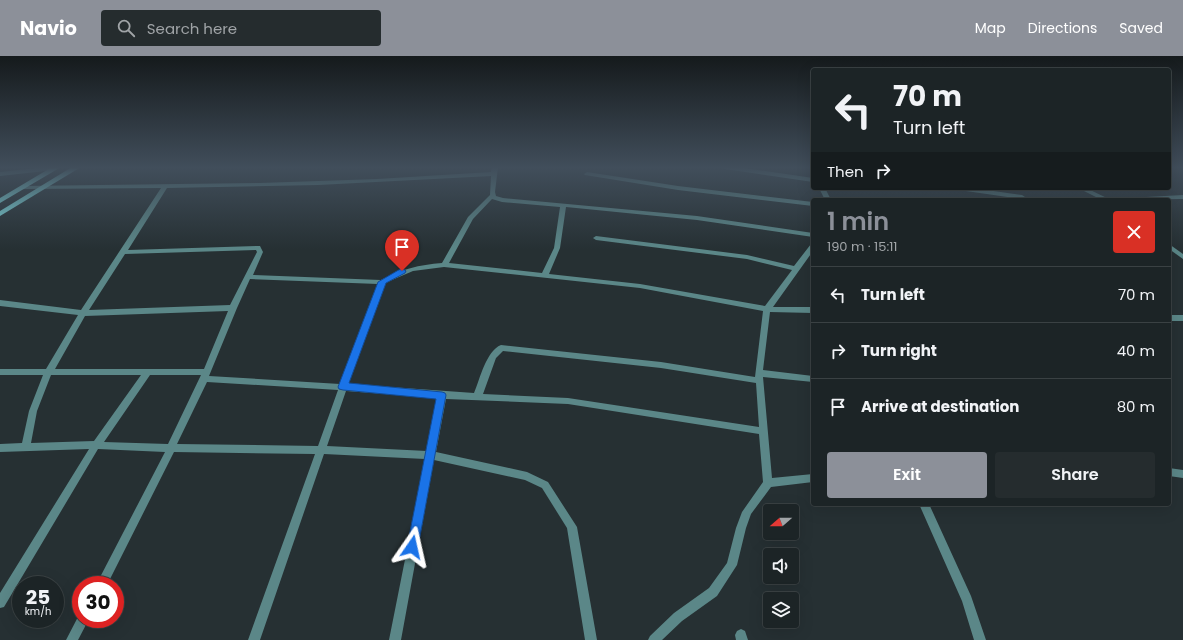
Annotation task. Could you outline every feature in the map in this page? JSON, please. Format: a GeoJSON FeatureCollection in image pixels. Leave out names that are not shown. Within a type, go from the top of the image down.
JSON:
{"type":"FeatureCollection","features":[{"type":"Feature","properties":{"kind":"main road"},"geometry":{"type":"LineString","coordinates":[[0,201],[12,194]]}},
{"type":"Feature","properties":{"kind":"main road"},"geometry":{"type":"LineString","coordinates":[[0,214],[34,194]]}},
{"type":"Feature","properties":{"kind":"street"},"geometry":{"type":"LineString","coordinates":[[26,447],[33,411],[48,373],[82,313],[160,194]]}},
{"type":"Feature","properties":{"kind":"street"},"geometry":{"type":"LineString","coordinates":[[731,194],[811,204]]}},
{"type":"Feature","properties":{"kind":"street"},"geometry":{"type":"LineString","coordinates":[[1003,194],[1022,197]]}},
{"type":"Feature","properties":{"kind":"street"},"geometry":{"type":"LineString","coordinates":[[1147,198],[1183,196]]}},
{"type":"Feature","properties":{"kind":"street"},"geometry":{"type":"LineString","coordinates":[[444,264],[470,218],[490,197],[502,200],[707,219],[811,235]]}},
{"type":"Feature","properties":{"kind":"street"},"geometry":{"type":"LineString","coordinates":[[545,275],[557,248],[563,205]]}},
{"type":"Feature","properties":{"kind":"street"},"geometry":{"type":"LineString","coordinates":[[596,238],[747,257],[796,269]]}},
{"type":"Feature","properties":{"kind":"street"},"geometry":{"type":"LineString","coordinates":[[106,576],[171,448],[206,375],[233,308],[260,252],[258,248],[123,252]]}},
{"type":"Feature","properties":{"kind":"street"},"geometry":{"type":"LineString","coordinates":[[1171,248],[1183,257]]}},
{"type":"Feature","properties":{"kind":"street"},"geometry":{"type":"LineString","coordinates":[[654,640],[678,617],[713,592],[732,565],[740,528],[747,512],[768,483],[759,377],[767,309],[811,249]]}},
{"type":"Feature","properties":{"kind":"street"},"geometry":{"type":"LineString","coordinates":[[248,277],[382,282],[402,271],[416,267],[444,264],[640,286],[767,309],[811,310]]}},
{"type":"Feature","properties":{"kind":"street"},"geometry":{"type":"LineString","coordinates":[[254,640],[320,450],[382,282]]}},
{"type":"Feature","properties":{"kind":"street"},"geometry":{"type":"LineString","coordinates":[[0,303],[82,313],[233,308]]}},
{"type":"Feature","properties":{"kind":"street"},"geometry":{"type":"LineString","coordinates":[[1171,318],[1183,318]]}},
{"type":"Feature","properties":{"kind":"street"},"geometry":{"type":"LineString","coordinates":[[477,397],[492,357],[501,348],[759,377],[811,379]]}},
{"type":"Feature","properties":{"kind":"street"},"geometry":{"type":"LineString","coordinates":[[0,372],[148,372],[206,375],[442,395],[568,401],[764,431]]}},
{"type":"Feature","properties":{"kind":"street"},"geometry":{"type":"LineString","coordinates":[[0,603],[96,445],[148,372]]}},
{"type":"Feature","properties":{"kind":"street"},"geometry":{"type":"LineString","coordinates":[[394,640],[442,395]]}},
{"type":"Feature","properties":{"kind":"street"},"geometry":{"type":"LineString","coordinates":[[0,448],[96,445],[171,448],[320,450],[430,455],[527,476],[545,485],[572,527],[591,640]]}},
{"type":"Feature","properties":{"kind":"street"},"geometry":{"type":"LineString","coordinates":[[1171,472],[1183,474]]}},
{"type":"Feature","properties":{"kind":"street"},"geometry":{"type":"LineString","coordinates":[[768,483],[811,478]]}},
{"type":"Feature","properties":{"kind":"street"},"geometry":{"type":"LineString","coordinates":[[925,506],[967,600],[980,640]]}},
{"type":"Feature","properties":{"kind":"street"},"geometry":{"type":"LineString","coordinates":[[72,640],[78,628]]}},
{"type":"Feature","properties":{"kind":"route"},"geometry":{"type":"LineString","coordinates":[[402,271],[382,282],[343,387],[442,395],[412,547]]}}]}
